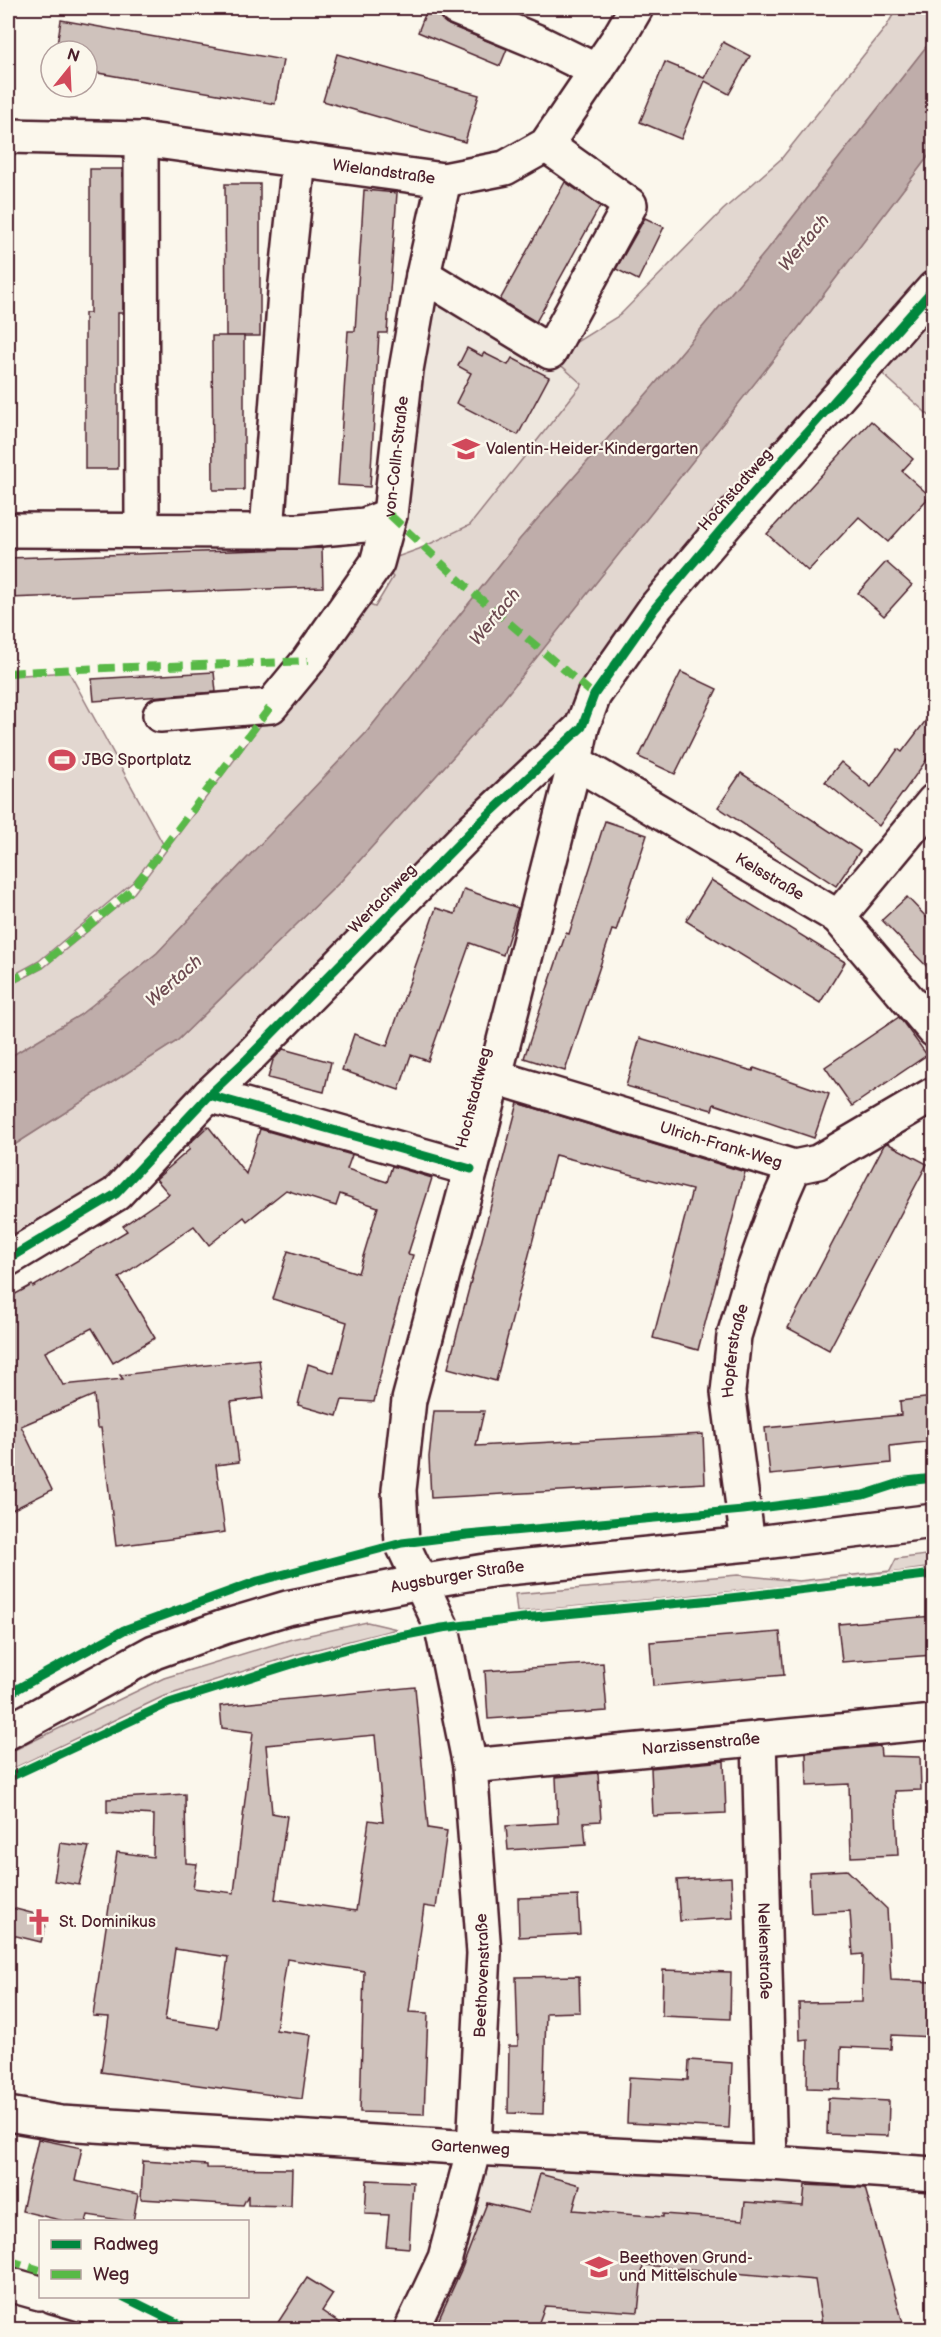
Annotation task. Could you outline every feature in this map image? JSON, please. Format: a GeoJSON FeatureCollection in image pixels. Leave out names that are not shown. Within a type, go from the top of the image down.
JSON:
{"type":"FeatureCollection","features":[{"type":"Feature","properties":{"kind":"street"},"geometry":{"type":"LineString","coordinates":[[456,8],[538,42],[597,71]]}},
{"type":"Feature","properties":{"kind":"street"},"geometry":{"type":"LineString","coordinates":[[444,180],[505,168],[546,146],[636,8]]}},
{"type":"Feature","properties":{"kind":"street","name":"Wielandstraße"},"geometry":{"type":"LineString","coordinates":[[8,136],[141,139],[444,180],[423,275]]}},
{"type":"Feature","properties":{"kind":"street"},"geometry":{"type":"LineString","coordinates":[[141,139],[142,530]]}},
{"type":"Feature","properties":{"kind":"street"},"geometry":{"type":"LineString","coordinates":[[423,275],[550,352],[630,205],[546,146]]}},
{"type":"Feature","properties":{"kind":"street"},"geometry":{"type":"LineString","coordinates":[[267,531],[285,292],[299,160]]}},
{"type":"Feature","properties":{"kind":"street","name":"von-Colln-Straße"},"geometry":{"type":"LineString","coordinates":[[8,530],[299,531],[365,525],[390,515],[406,370],[423,275]]}},
{"type":"Feature","properties":{"kind":"street","name":"Hochstadtweg"},"geometry":{"type":"LineString","coordinates":[[420,1582],[402,1544],[399,1490],[409,1400],[495,1077],[582,728],[594,695],[655,608],[933,288]]}},
{"type":"Feature","properties":{"kind":"street"},"geometry":{"type":"LineString","coordinates":[[160,715],[271,706],[308,661],[377,563],[390,515]]}},
{"type":"Feature","properties":{"kind":"street","name":"Wertachweg"},"geometry":{"type":"LineString","coordinates":[[8,1259],[116,1194],[209,1095],[474,828],[582,728]]}},
{"type":"Feature","properties":{"kind":"street","name":"Kelsstraße"},"geometry":{"type":"LineString","coordinates":[[575,762],[838,917],[933,1030]]}},
{"type":"Feature","properties":{"kind":"street"},"geometry":{"type":"LineString","coordinates":[[838,917],[932,804]]}},
{"type":"Feature","properties":{"kind":"street","name":"Ulrich-Frank-Weg"},"geometry":{"type":"LineString","coordinates":[[495,1077],[794,1167],[818,1162],[933,1094]]}},
{"type":"Feature","properties":{"kind":"street"},"geometry":{"type":"LineString","coordinates":[[209,1095],[471,1169]]}},
{"type":"Feature","properties":{"kind":"street","name":"Hopferstraße"},"geometry":{"type":"LineString","coordinates":[[748,1544],[728,1392],[734,1336],[754,1269],[794,1167]]}},
{"type":"Feature","properties":{"kind":"street","name":"Augsburger Straße"},"geometry":{"type":"LineString","coordinates":[[8,1732],[154,1652],[287,1608],[497,1569],[748,1544],[884,1525],[933,1521]]}},
{"type":"Feature","properties":{"kind":"street","name":"Beethovenstraße"},"geometry":{"type":"LineString","coordinates":[[411,2330],[446,2258],[474,2148],[484,1953],[470,1766],[442,1628],[420,1582]]}},
{"type":"Feature","properties":{"kind":"street","name":"Narzissenstraße"},"geometry":{"type":"LineString","coordinates":[[470,1766],[933,1722]]}},
{"type":"Feature","properties":{"kind":"street","name":"Nelkenstraße"},"geometry":{"type":"LineString","coordinates":[[759,1738],[770,2163]]}},
{"type":"Feature","properties":{"kind":"street","name":"Gartenweg"},"geometry":{"type":"LineString","coordinates":[[8,2114],[61,2123],[933,2174]]}},
{"type":"Feature","properties":{"kind":"street"},"geometry":{"type":"LineString","coordinates":[[8,2284],[39,2293]]}},
{"type":"Feature","properties":{"kind":"street"},"geometry":{"type":"LineString","coordinates":[[60,2298],[98,2309],[145,2330]]}},
{"type":"Feature","properties":{"kind":"shaded area"},"geometry":{"type":"Polygon","coordinates":[[[897,8],[933,8],[933,38],[768,249],[650,390],[520,539],[366,733],[157,953],[80,1015],[8,1058],[8,986],[43,968],[134,893],[355,600],[375,607],[393,577],[380,563],[419,549],[470,525],[582,384],[554,359],[557,354],[620,315],[723,210],[781,159],[886,27],[897,8]]]}},
{"type":"Feature","properties":{"kind":"shaded area"},"geometry":{"type":"Polygon","coordinates":[[[933,150],[933,275],[577,726],[112,1190],[8,1252],[8,1149],[177,1041],[341,881],[490,716],[789,340],[933,150]]]}},
{"type":"Feature","properties":{"kind":"shaded area","name":"Valentin-Heider-Kindergarten"},"geometry":{"type":"Polygon","coordinates":[[[426,282],[554,359],[583,384],[470,525],[426,545],[394,514],[426,282]]]}},
{"type":"Feature","properties":{"kind":"shaded area"},"geometry":{"type":"Polygon","coordinates":[[[933,297],[933,419],[875,367],[933,297]]]}},
{"type":"Feature","properties":{"kind":"shaded area","name":"JBG Sportplatz"},"geometry":{"type":"Polygon","coordinates":[[[69,672],[163,844],[133,882],[39,961],[8,978],[8,676],[69,672]]]}},
{"type":"Feature","properties":{"kind":"shaded area"},"geometry":{"type":"Polygon","coordinates":[[[933,1554],[933,1567],[777,1587],[517,1612],[515,1594],[738,1575],[799,1581],[890,1571],[896,1559],[933,1554]]]}},
{"type":"Feature","properties":{"kind":"shaded area"},"geometry":{"type":"Polygon","coordinates":[[[367,1622],[397,1629],[298,1654],[162,1697],[8,1771],[8,1753],[164,1678],[292,1639],[367,1622]]]}},
{"type":"Feature","properties":{"kind":"shaded area"},"geometry":{"type":"Polygon","coordinates":[[[479,2155],[801,2176],[805,2185],[823,2329],[417,2330],[479,2155]]]}},
{"type":"Feature","properties":{"kind":"water","name":"Wertach"},"geometry":{"type":"Polygon","coordinates":[[[933,38],[933,150],[789,340],[490,716],[341,881],[177,1041],[8,1149],[8,1058],[80,1015],[157,953],[366,733],[520,539],[650,390],[768,249],[933,38]]]}},
{"type":"Feature","properties":{"kind":"building"},"geometry":{"type":"Polygon","coordinates":[[[426,12],[440,17],[449,25],[507,49],[500,66],[418,32],[426,12]]]}},
{"type":"Feature","properties":{"kind":"building"},"geometry":{"type":"Polygon","coordinates":[[[61,20],[283,60],[275,104],[99,73],[99,39],[58,39],[61,20]]]}},
{"type":"Feature","properties":{"kind":"building"},"geometry":{"type":"Polygon","coordinates":[[[723,42],[750,56],[729,94],[705,81],[681,139],[640,122],[665,62],[704,78],[723,42]]]}},
{"type":"Feature","properties":{"kind":"building"},"geometry":{"type":"Polygon","coordinates":[[[337,54],[479,95],[465,142],[323,101],[337,54]]]}},
{"type":"Feature","properties":{"kind":"building"},"geometry":{"type":"Polygon","coordinates":[[[90,169],[122,169],[123,313],[118,313],[118,469],[85,469],[85,313],[90,313],[90,169]]]}},
{"type":"Feature","properties":{"kind":"building"},"geometry":{"type":"Polygon","coordinates":[[[565,182],[600,206],[536,322],[500,300],[565,182]]]}},
{"type":"Feature","properties":{"kind":"building"},"geometry":{"type":"Polygon","coordinates":[[[225,184],[260,184],[260,336],[226,336],[225,184]]]}},
{"type":"Feature","properties":{"kind":"building"},"geometry":{"type":"Polygon","coordinates":[[[364,190],[397,193],[387,333],[379,333],[370,487],[338,485],[348,331],[355,331],[364,190]]]}},
{"type":"Feature","properties":{"kind":"building"},"geometry":{"type":"Polygon","coordinates":[[[645,218],[664,227],[638,280],[616,269],[645,218]]]}},
{"type":"Feature","properties":{"kind":"building"},"geometry":{"type":"Polygon","coordinates":[[[212,336],[244,336],[244,490],[213,490],[212,336]]]}},
{"type":"Feature","properties":{"kind":"building"},"geometry":{"type":"Polygon","coordinates":[[[467,348],[482,356],[484,353],[508,365],[512,358],[549,377],[518,435],[456,403],[471,373],[458,366],[467,348]]]}},
{"type":"Feature","properties":{"kind":"building"},"geometry":{"type":"Polygon","coordinates":[[[871,421],[913,459],[902,471],[930,496],[888,542],[859,517],[808,571],[767,534],[871,421]]]}},
{"type":"Feature","properties":{"kind":"building"},"geometry":{"type":"Polygon","coordinates":[[[322,548],[323,587],[8,598],[8,558],[322,548]]]}},
{"type":"Feature","properties":{"kind":"building"},"geometry":{"type":"Polygon","coordinates":[[[886,562],[912,585],[884,616],[858,593],[886,562]]]}},
{"type":"Feature","properties":{"kind":"building"},"geometry":{"type":"Polygon","coordinates":[[[214,672],[216,692],[94,701],[92,679],[214,672]]]}},
{"type":"Feature","properties":{"kind":"building"},"geometry":{"type":"Polygon","coordinates":[[[681,672],[717,689],[675,774],[639,757],[681,672]]]}},
{"type":"Feature","properties":{"kind":"building"},"geometry":{"type":"Polygon","coordinates":[[[933,711],[933,751],[879,826],[825,782],[841,762],[871,787],[898,749],[902,752],[933,711]]]}},
{"type":"Feature","properties":{"kind":"building"},"geometry":{"type":"Polygon","coordinates":[[[741,773],[860,851],[836,886],[718,807],[741,773]]]}},
{"type":"Feature","properties":{"kind":"building"},"geometry":{"type":"Polygon","coordinates":[[[605,821],[647,835],[616,931],[612,930],[565,1071],[524,1058],[566,933],[569,934],[605,821]]]}},
{"type":"Feature","properties":{"kind":"building"},"geometry":{"type":"Polygon","coordinates":[[[711,880],[845,962],[820,1003],[686,921],[711,880]]]}},
{"type":"Feature","properties":{"kind":"building"},"geometry":{"type":"Polygon","coordinates":[[[464,889],[518,908],[503,955],[470,943],[428,1061],[411,1055],[399,1090],[342,1070],[354,1034],[387,1046],[436,908],[455,914],[464,889]]]}},
{"type":"Feature","properties":{"kind":"building"},"geometry":{"type":"Polygon","coordinates":[[[907,897],[933,924],[933,973],[882,920],[907,897]]]}},
{"type":"Feature","properties":{"kind":"building"},"geometry":{"type":"Polygon","coordinates":[[[899,1017],[927,1055],[852,1106],[825,1067],[899,1017]]]}},
{"type":"Feature","properties":{"kind":"building"},"geometry":{"type":"Polygon","coordinates":[[[640,1038],[753,1071],[754,1068],[829,1094],[814,1138],[714,1104],[712,1110],[626,1086],[640,1038]]]}},
{"type":"Feature","properties":{"kind":"building"},"geometry":{"type":"Polygon","coordinates":[[[283,1049],[331,1062],[324,1092],[268,1078],[273,1060],[283,1049]]]}},
{"type":"Feature","properties":{"kind":"building"},"geometry":{"type":"Polygon","coordinates":[[[518,1103],[745,1172],[698,1350],[653,1338],[692,1190],[555,1155],[496,1381],[448,1368],[518,1103]]]}},
{"type":"Feature","properties":{"kind":"building"},"geometry":{"type":"Polygon","coordinates":[[[208,1126],[246,1174],[260,1129],[352,1155],[347,1169],[387,1182],[392,1166],[432,1178],[408,1254],[413,1255],[390,1333],[374,1402],[342,1400],[337,1416],[298,1405],[308,1364],[334,1373],[347,1322],[273,1299],[288,1251],[358,1273],[378,1207],[340,1194],[336,1206],[286,1190],[247,1221],[244,1217],[209,1245],[194,1226],[119,1278],[155,1338],[113,1363],[92,1328],[45,1352],[63,1385],[123,1379],[120,1375],[259,1359],[264,1398],[231,1402],[239,1462],[216,1465],[225,1532],[116,1546],[101,1428],[97,1428],[94,1395],[21,1426],[52,1490],[8,1512],[8,1298],[32,1285],[33,1287],[127,1231],[123,1226],[169,1194],[156,1179],[190,1149],[188,1145],[208,1126]]]}},
{"type":"Feature","properties":{"kind":"building"},"geometry":{"type":"Polygon","coordinates":[[[887,1143],[927,1164],[829,1350],[788,1328],[887,1143]]]}},
{"type":"Feature","properties":{"kind":"building"},"geometry":{"type":"Polygon","coordinates":[[[933,1397],[933,1441],[890,1446],[891,1463],[770,1475],[765,1428],[901,1415],[900,1401],[933,1397]]]}},
{"type":"Feature","properties":{"kind":"building"},"geometry":{"type":"Polygon","coordinates":[[[434,1411],[484,1411],[476,1446],[703,1434],[705,1483],[431,1498],[429,1457],[434,1411]]]}},
{"type":"Feature","properties":{"kind":"building"},"geometry":{"type":"Polygon","coordinates":[[[933,1616],[933,1655],[842,1662],[838,1624],[933,1616]]]}},
{"type":"Feature","properties":{"kind":"building"},"geometry":{"type":"Polygon","coordinates":[[[780,1632],[784,1675],[653,1686],[650,1642],[780,1632]]]}},
{"type":"Feature","properties":{"kind":"building"},"geometry":{"type":"Polygon","coordinates":[[[603,1663],[607,1711],[488,1719],[485,1671],[603,1663]]]}},
{"type":"Feature","properties":{"kind":"building"},"geometry":{"type":"Polygon","coordinates":[[[415,1687],[428,1828],[447,1831],[436,1908],[424,1906],[409,2012],[428,2013],[424,2114],[360,2112],[364,1971],[287,1959],[276,2030],[311,2035],[302,2099],[101,2072],[109,2017],[93,2016],[117,1852],[153,1857],[154,1815],[107,1812],[107,1799],[185,1794],[186,1863],[197,1864],[193,1888],[234,1893],[253,1732],[222,1728],[220,1706],[415,1687]],[[375,1735],[266,1745],[272,1813],[287,1816],[275,1899],[356,1911],[369,1820],[383,1822],[375,1735]],[[175,1949],[165,2020],[218,2028],[228,1957],[175,1949]]]}},
{"type":"Feature","properties":{"kind":"building"},"geometry":{"type":"Polygon","coordinates":[[[880,1746],[881,1756],[920,1757],[921,1790],[895,1791],[898,1855],[851,1857],[849,1784],[807,1786],[806,1753],[880,1746]]]}},
{"type":"Feature","properties":{"kind":"building"},"geometry":{"type":"Polygon","coordinates":[[[724,1761],[726,1813],[653,1816],[651,1768],[724,1761]]]}},
{"type":"Feature","properties":{"kind":"building"},"geometry":{"type":"Polygon","coordinates":[[[598,1773],[601,1821],[584,1822],[586,1845],[508,1850],[506,1826],[558,1823],[556,1777],[598,1773]]]}},
{"type":"Feature","properties":{"kind":"building"},"geometry":{"type":"Polygon","coordinates":[[[60,1843],[89,1847],[79,1885],[54,1881],[60,1843]]]}},
{"type":"Feature","properties":{"kind":"building"},"geometry":{"type":"Polygon","coordinates":[[[847,1870],[887,1909],[891,1980],[933,1982],[933,2037],[892,2035],[891,2049],[841,2047],[840,2089],[807,2088],[808,2039],[800,2040],[799,2003],[862,2002],[863,1954],[853,1955],[850,1911],[811,1913],[809,1872],[847,1870]]]}},
{"type":"Feature","properties":{"kind":"building"},"geometry":{"type":"Polygon","coordinates":[[[731,1877],[733,1918],[680,1921],[677,1880],[731,1877]]]}},
{"type":"Feature","properties":{"kind":"building"},"geometry":{"type":"Polygon","coordinates":[[[578,1896],[580,1934],[519,1937],[518,1898],[578,1896]]]}},
{"type":"Feature","properties":{"kind":"building"},"geometry":{"type":"Polygon","coordinates":[[[8,1907],[47,1917],[41,1942],[8,1934],[8,1907]]]}},
{"type":"Feature","properties":{"kind":"building"},"geometry":{"type":"Polygon","coordinates":[[[663,1970],[731,1972],[730,2019],[662,2016],[663,1970]]]}},
{"type":"Feature","properties":{"kind":"building"},"geometry":{"type":"Polygon","coordinates":[[[579,1976],[580,2012],[546,2013],[543,2114],[508,2113],[509,2046],[518,2046],[516,1977],[579,1976]]]}},
{"type":"Feature","properties":{"kind":"building"},"geometry":{"type":"Polygon","coordinates":[[[689,2060],[732,2063],[729,2128],[627,2123],[629,2077],[688,2080],[689,2060]]]}},
{"type":"Feature","properties":{"kind":"building"},"geometry":{"type":"Polygon","coordinates":[[[828,2098],[889,2101],[888,2136],[827,2134],[828,2098]]]}},
{"type":"Feature","properties":{"kind":"building"},"geometry":{"type":"Polygon","coordinates":[[[38,2139],[82,2148],[75,2181],[138,2194],[133,2220],[88,2215],[87,2220],[60,2220],[22,2211],[38,2139]]]}},
{"type":"Feature","properties":{"kind":"building"},"geometry":{"type":"Polygon","coordinates":[[[143,2161],[207,2165],[207,2168],[292,2169],[291,2206],[248,2205],[248,2195],[243,2205],[141,2199],[143,2161]]]}},
{"type":"Feature","properties":{"kind":"building"},"geometry":{"type":"Polygon","coordinates":[[[540,2174],[580,2185],[573,2210],[663,2217],[663,2214],[743,2220],[745,2202],[803,2206],[805,2185],[865,2188],[905,2330],[823,2330],[815,2280],[643,2265],[638,2312],[545,2306],[536,2330],[434,2330],[462,2268],[487,2203],[529,2213],[540,2174]]]}},
{"type":"Feature","properties":{"kind":"building"},"geometry":{"type":"Polygon","coordinates":[[[367,2180],[413,2182],[409,2248],[386,2246],[389,2215],[365,2214],[367,2180]]]}},
{"type":"Feature","properties":{"kind":"building"},"geometry":{"type":"Polygon","coordinates":[[[307,2278],[333,2294],[322,2311],[350,2330],[273,2330],[307,2278]]]}},
{"type":"Feature","properties":{"kind":"marked path"},"geometry":{"type":"LineString","coordinates":[[390,515],[468,588],[594,695]]}},
{"type":"Feature","properties":{"kind":"marked path"},"geometry":{"type":"LineString","coordinates":[[8,673],[308,661]]}},
{"type":"Feature","properties":{"kind":"marked path"},"geometry":{"type":"LineString","coordinates":[[8,982],[41,965],[131,891],[271,706]]}},
{"type":"Feature","properties":{"kind":"marked path"},"geometry":{"type":"LineString","coordinates":[[8,2260],[39,2270]]}},
{"type":"Feature","properties":{"kind":"cycle path"},"geometry":{"type":"LineString","coordinates":[[8,1259],[116,1194],[209,1095],[474,828],[582,727],[594,695],[655,608],[934,288]]}},
{"type":"Feature","properties":{"kind":"cycle path"},"geometry":{"type":"LineString","coordinates":[[209,1095],[471,1169]]}},
{"type":"Feature","properties":{"kind":"cycle path"},"geometry":{"type":"LineString","coordinates":[[8,1694],[124,1630],[258,1581],[402,1543],[743,1510],[863,1495],[906,1481],[934,1478]]}},
{"type":"Feature","properties":{"kind":"cycle path"},"geometry":{"type":"LineString","coordinates":[[8,1778],[169,1703],[305,1660],[380,1640],[442,1628],[523,1618],[713,1600],[934,1574]]}},
{"type":"Feature","properties":{"kind":"cycle path"},"geometry":{"type":"LineString","coordinates":[[126,2298],[191,2330]]}},
{"type":"Feature","properties":{"kind":"place","name":"Valentin-Heider-Kindergarten"},"geometry":{"type":"Point","coordinates":[466,449]}},
{"type":"Feature","properties":{"kind":"place","name":"JBG Sportplatz"},"geometry":{"type":"Point","coordinates":[62,760]}},
{"type":"Feature","properties":{"kind":"place","name":"St. Dominikus"},"geometry":{"type":"Point","coordinates":[39,1922]}},
{"type":"Feature","properties":{"kind":"place","name":"Beethoven Grund- und Mittelschule"},"geometry":{"type":"Point","coordinates":[599,2267]}}]}
